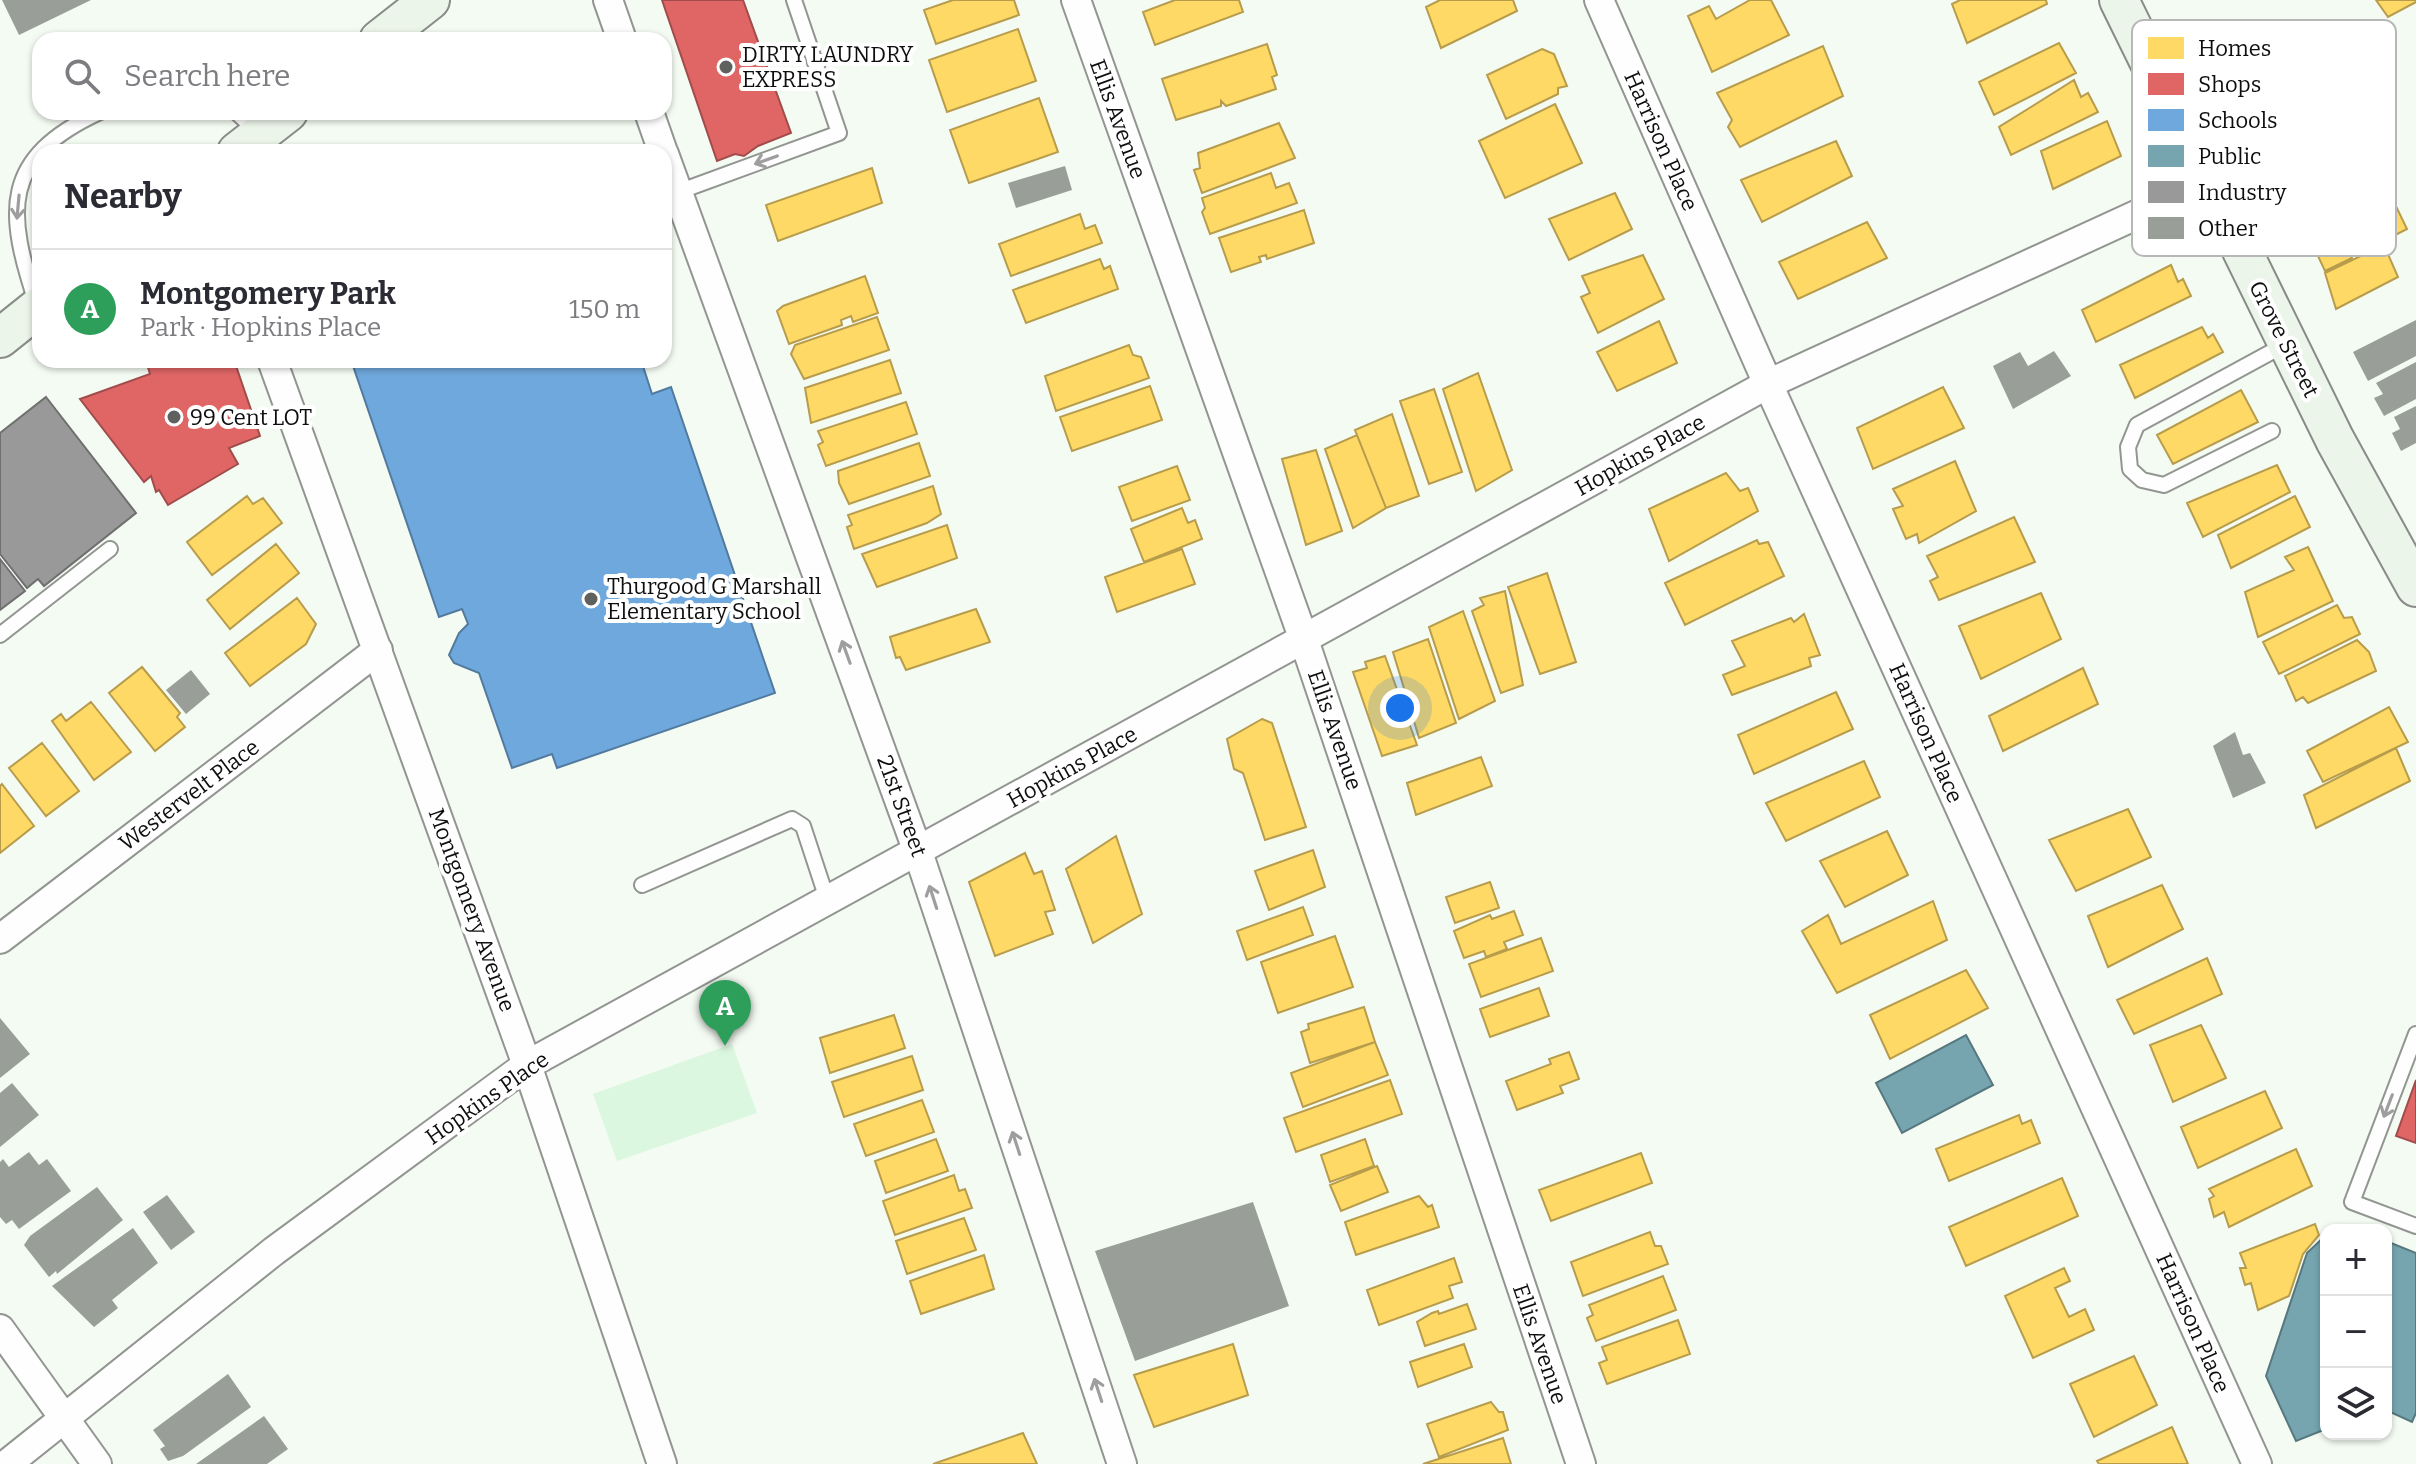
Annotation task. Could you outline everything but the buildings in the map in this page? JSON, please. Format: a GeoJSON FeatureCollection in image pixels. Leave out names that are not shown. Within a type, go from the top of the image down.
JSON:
{"type":"FeatureCollection","features":[{"type":"Feature","properties":{"kind":"main road"},"geometry":{"type":"LineString","coordinates":[[389,32],[430,0]]}},
{"type":"Feature","properties":{"kind":"main road","name":"Grove Street"},"geometry":{"type":"LineString","coordinates":[[2119,0],[2132,27]]}},
{"type":"Feature","properties":{"kind":"main road","name":"Grove Street"},"geometry":{"type":"LineString","coordinates":[[2242,256],[2335,440],[2416,587]]}},
{"type":"Feature","properties":{"kind":"main road"},"geometry":{"type":"LineString","coordinates":[[0,338],[32,313]]}},
{"type":"Feature","properties":{"kind":"street"},"geometry":{"type":"LineString","coordinates":[[608,0],[619,32]]}},
{"type":"Feature","properties":{"kind":"street","name":"Ellis Avenue"},"geometry":{"type":"LineString","coordinates":[[1076,0],[1304,640],[1581,1464]]}},
{"type":"Feature","properties":{"kind":"street","name":"Harrison Place"},"geometry":{"type":"LineString","coordinates":[[1599,0],[1768,384],[2257,1464]]}},
{"type":"Feature","properties":{"kind":"street","name":"21st Street"},"geometry":{"type":"LineString","coordinates":[[652,120],[661,144]]}},
{"type":"Feature","properties":{"kind":"street","name":"21st Street"},"geometry":{"type":"LineString","coordinates":[[672,175],[918,852],[1122,1464]]}},
{"type":"Feature","properties":{"kind":"street","name":"Hopkins Place"},"geometry":{"type":"LineString","coordinates":[[7,1464],[274,1251],[527,1065],[1768,384],[2132,217]]}},
{"type":"Feature","properties":{"kind":"street","name":"Montgomery Avenue"},"geometry":{"type":"LineString","coordinates":[[275,368],[527,1065],[662,1464]]}},
{"type":"Feature","properties":{"kind":"street","name":"Westervelt Place"},"geometry":{"type":"LineString","coordinates":[[0,939],[378,650]]}},
{"type":"Feature","properties":{"kind":"street"},"geometry":{"type":"LineString","coordinates":[[0,1329],[97,1464]]}},
{"type":"Feature","properties":{"kind":"lane"},"geometry":{"type":"LineString","coordinates":[[678,192],[839,133],[794,0]]}},
{"type":"Feature","properties":{"kind":"lane"},"geometry":{"type":"LineString","coordinates":[[51,144],[70,126],[83,120]]}},
{"type":"Feature","properties":{"kind":"lane"},"geometry":{"type":"LineString","coordinates":[[32,162],[26,168],[16,227],[19,249],[32,287]]}},
{"type":"Feature","properties":{"kind":"lane"},"geometry":{"type":"LineString","coordinates":[[2272,431],[2164,485],[2142,480],[2130,469],[2128,447],[2137,425],[2286,344]]}},
{"type":"Feature","properties":{"kind":"lane"},"geometry":{"type":"LineString","coordinates":[[0,635],[110,549]]}},
{"type":"Feature","properties":{"kind":"lane"},"geometry":{"type":"LineString","coordinates":[[642,885],[792,819],[803,826],[827,899]]}},
{"type":"Feature","properties":{"kind":"lane"},"geometry":{"type":"LineString","coordinates":[[2416,1034],[2352,1202],[2416,1226]]}},
{"type":"Feature","properties":{"kind":"green space"},"geometry":{"type":"Polygon","coordinates":[[[732,1044],[757,1113],[617,1161],[593,1094],[732,1044]]]}},
{"type":"Feature","properties":{"kind":"place","name":"DIRTY LAUNDRY EXPRESS"},"geometry":{"type":"Point","coordinates":[726,67]}},
{"type":"Feature","properties":{"kind":"place","name":"99 Cent LOT"},"geometry":{"type":"Point","coordinates":[174,417]}},
{"type":"Feature","properties":{"kind":"place","name":"Thurgood G Marshall Elementary School"},"geometry":{"type":"Point","coordinates":[591,599]}},
{"type":"Feature","properties":{"kind":"place","name":"Montgomery Park"},"geometry":{"type":"Point","coordinates":[725,1046]}}]}
